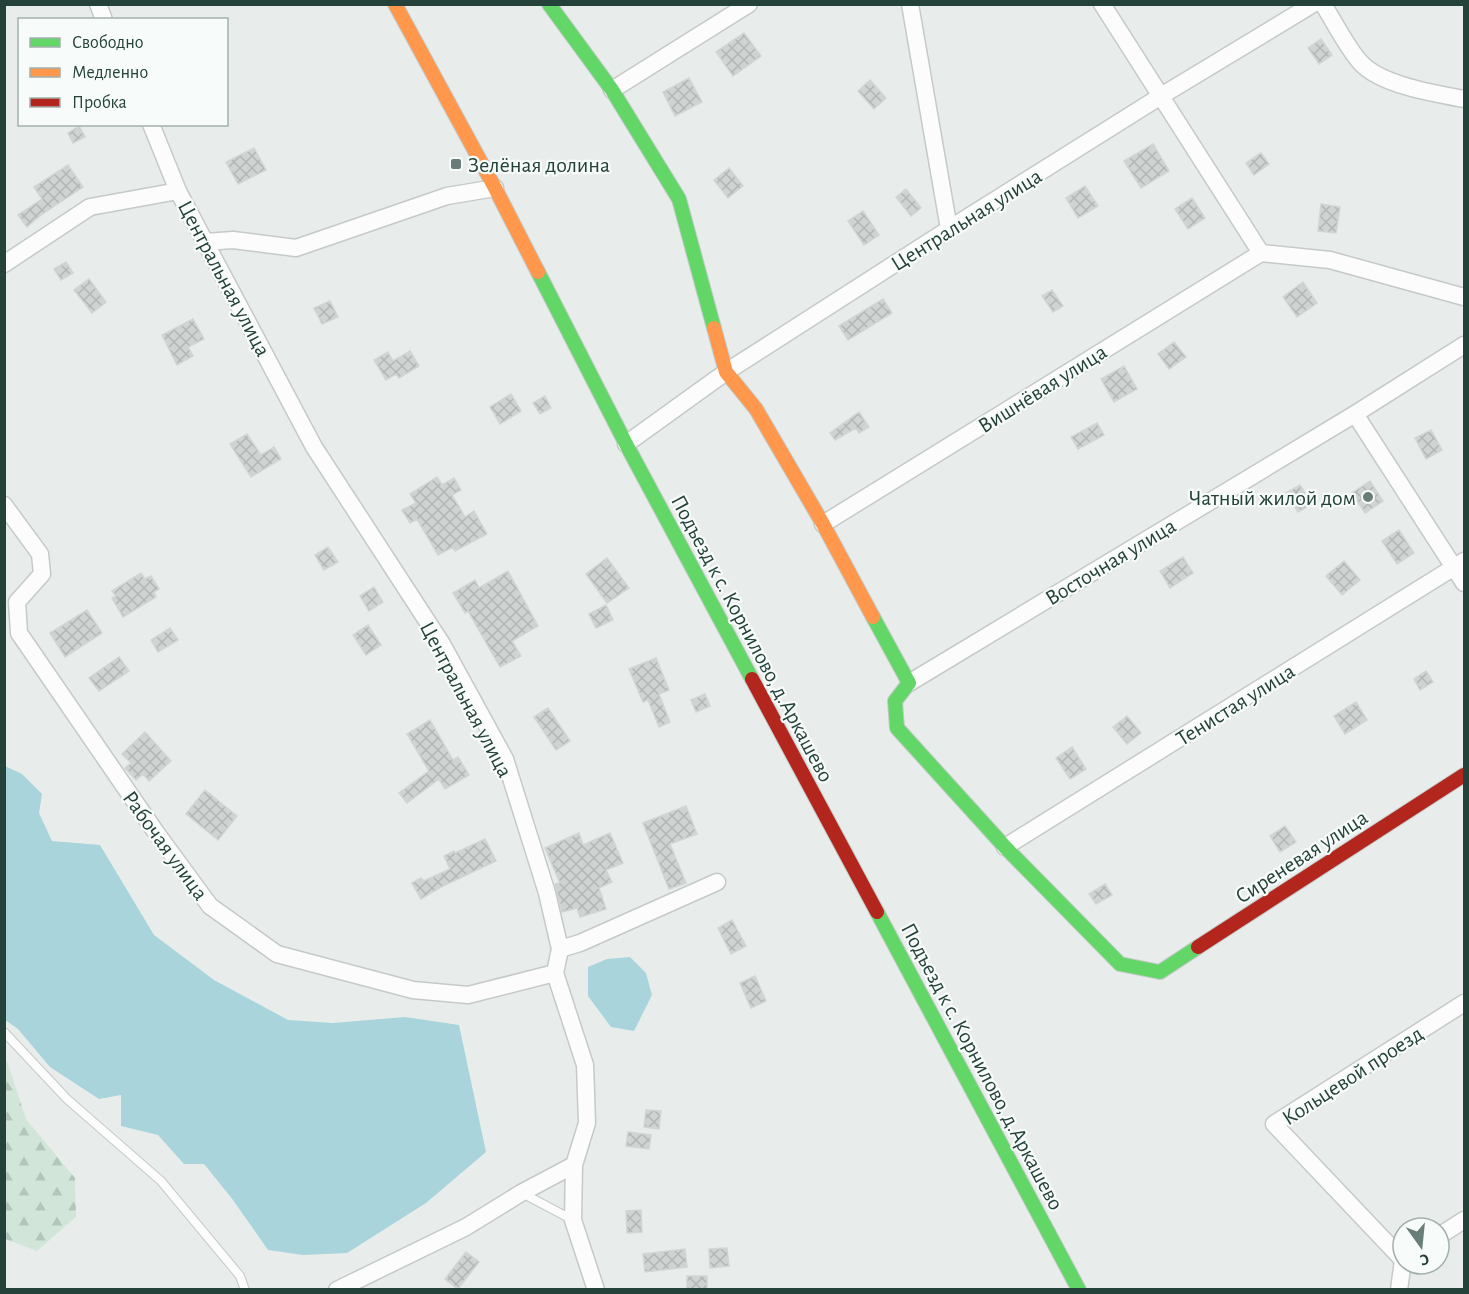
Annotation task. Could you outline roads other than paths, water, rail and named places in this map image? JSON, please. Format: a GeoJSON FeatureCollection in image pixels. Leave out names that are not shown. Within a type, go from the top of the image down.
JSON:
{"type":"FeatureCollection","features":[{"type":"Feature","properties":{"kind":"street","name":"Подъезд к с. Корнилово, д.Аркашево"},"geometry":{"type":"LineString","coordinates":[[395,4],[495,188],[626,444],[1079,1290]]}},
{"type":"Feature","properties":{"kind":"street"},"geometry":{"type":"LineString","coordinates":[[549,4],[612,90],[679,199],[726,372],[756,409],[823,524],[909,683],[895,701],[897,728],[1005,847]]}},
{"type":"Feature","properties":{"kind":"street"},"geometry":{"type":"LineString","coordinates":[[612,90],[749,4]]}},
{"type":"Feature","properties":{"kind":"street"},"geometry":{"type":"LineString","coordinates":[[910,4],[950,229]]}},
{"type":"Feature","properties":{"kind":"street"},"geometry":{"type":"LineString","coordinates":[[1102,4],[1261,253],[1330,260],[1464,297]]}},
{"type":"Feature","properties":{"kind":"street","name":"Центральная улица"},"geometry":{"type":"LineString","coordinates":[[626,444],[726,372],[1161,96],[1312,4]]}},
{"type":"Feature","properties":{"kind":"street"},"geometry":{"type":"LineString","coordinates":[[1323,4],[1361,63],[1379,76],[1433,94],[1464,99]]}},
{"type":"Feature","properties":{"kind":"street","name":"Центральная улица"},"geometry":{"type":"LineString","coordinates":[[152,126],[178,191],[314,447],[442,644],[505,759],[548,893],[560,949],[555,973],[585,1065],[587,1123],[574,1165],[573,1220],[596,1290]]}},
{"type":"Feature","properties":{"kind":"street"},"geometry":{"type":"LineString","coordinates":[[206,242],[233,240],[296,248],[447,196],[495,188]]}},
{"type":"Feature","properties":{"kind":"street"},"geometry":{"type":"LineString","coordinates":[[4,264],[90,207],[178,191]]}},
{"type":"Feature","properties":{"kind":"street","name":"Вишнёвая улица"},"geometry":{"type":"LineString","coordinates":[[823,524],[1261,253]]}},
{"type":"Feature","properties":{"kind":"street","name":"Восточная улица"},"geometry":{"type":"LineString","coordinates":[[909,683],[1355,414],[1464,345]]}},
{"type":"Feature","properties":{"kind":"street"},"geometry":{"type":"LineString","coordinates":[[1355,414],[1460,564],[1464,583]]}},
{"type":"Feature","properties":{"kind":"street","name":"Рабочая улица"},"geometry":{"type":"LineString","coordinates":[[4,505],[40,554],[42,574],[17,602],[19,633],[155,831],[210,906],[277,954],[413,990],[468,995],[555,973]]}},
{"type":"Feature","properties":{"kind":"street","name":"Тенистая улица"},"geometry":{"type":"LineString","coordinates":[[1005,847],[1460,564]]}},
{"type":"Feature","properties":{"kind":"street","name":"Сиреневая улица"},"geometry":{"type":"LineString","coordinates":[[1005,847],[1120,964],[1160,972],[1464,775]]}},
{"type":"Feature","properties":{"kind":"street"},"geometry":{"type":"LineString","coordinates":[[560,949],[579,943],[717,882]]}},
{"type":"Feature","properties":{"kind":"street","name":"Кольцевой проезд"},"geometry":{"type":"LineString","coordinates":[[1391,1247],[1274,1124],[1464,1003]]}},
{"type":"Feature","properties":{"kind":"street"},"geometry":{"type":"LineString","coordinates":[[337,1290],[466,1227],[521,1193],[574,1165]]}},
{"type":"Feature","properties":{"kind":"street"},"geometry":{"type":"LineString","coordinates":[[1451,1228],[1464,1220]]}},
{"type":"Feature","properties":{"kind":"lane"},"geometry":{"type":"LineString","coordinates":[[4,1032],[68,1099],[161,1181],[240,1276],[245,1290]]}},
{"type":"Feature","properties":{"kind":"lane"},"geometry":{"type":"LineString","coordinates":[[521,1193],[573,1220]]}},
{"type":"Feature","properties":{"kind":"water"},"geometry":{"type":"Polygon","coordinates":[[[5,766],[22,774],[42,794],[39,813],[52,841],[100,845],[154,935],[214,980],[288,1020],[333,1023],[405,1017],[459,1025],[486,1152],[426,1203],[347,1253],[303,1255],[268,1250],[204,1164],[184,1164],[158,1135],[121,1126],[121,1095],[99,1099],[50,1067],[18,1029],[5,1020],[5,766]]]}},
{"type":"Feature","properties":{"kind":"water"},"geometry":{"type":"Polygon","coordinates":[[[630,957],[646,973],[652,995],[634,1031],[611,1027],[588,996],[588,967],[607,959],[630,957]]]}},
{"type":"Feature","properties":{"kind":"place","name":"Зелёная долина"},"geometry":{"type":"Point","coordinates":[456,164]}},
{"type":"Feature","properties":{"kind":"place","name":"Чатный жилой дом"},"geometry":{"type":"Point","coordinates":[1368,497]}}]}
